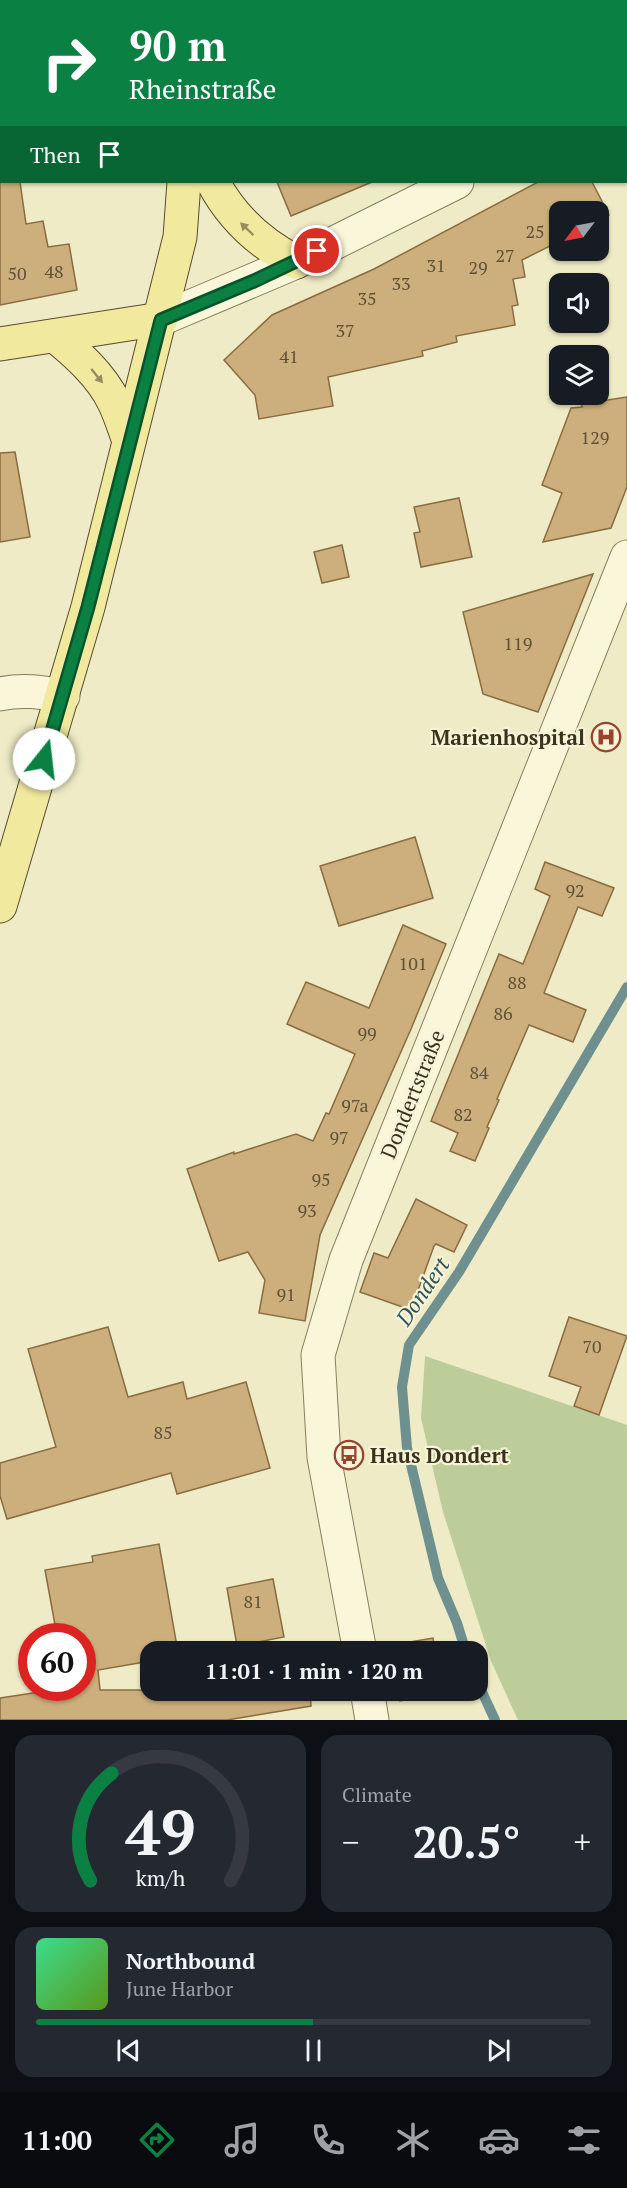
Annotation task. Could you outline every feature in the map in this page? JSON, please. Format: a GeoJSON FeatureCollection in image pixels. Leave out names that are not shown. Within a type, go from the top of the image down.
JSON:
{"type":"FeatureCollection","features":[{"type":"Feature","properties":{"kind":"main road"},"geometry":{"type":"LineString","coordinates":[[0,906],[88,607],[180,237],[184,183]]}},
{"type":"Feature","properties":{"kind":"main road"},"geometry":{"type":"LineString","coordinates":[[214,183],[243,226],[279,253],[296,262]]}},
{"type":"Feature","properties":{"kind":"main road"},"geometry":{"type":"LineString","coordinates":[[0,344],[161,320]]}},
{"type":"Feature","properties":{"kind":"main road"},"geometry":{"type":"LineString","coordinates":[[55,336],[79,356],[100,380],[114,401],[129,441]]}},
{"type":"Feature","properties":{"kind":"street"},"geometry":{"type":"LineString","coordinates":[[161,320],[296,262],[454,183]]}},
{"type":"Feature","properties":{"kind":"street","name":"Dondertstraße"},"geometry":{"type":"LineString","coordinates":[[358,1641],[324,1457],[318,1354],[346,1260],[627,557]]}},
{"type":"Feature","properties":{"kind":"street"},"geometry":{"type":"LineString","coordinates":[[0,693],[36,691],[63,696]]}},
{"type":"Feature","properties":{"kind":"street"},"geometry":{"type":"LineString","coordinates":[[369,1701],[372,1720]]}},
{"type":"Feature","properties":{"kind":"green space"},"geometry":{"type":"Polygon","coordinates":[[[425,1356],[627,1425],[627,1720],[518,1720],[491,1661],[488,1641],[485,1641],[443,1512],[421,1418],[425,1356]]]}},
{"type":"Feature","properties":{"kind":"building"},"geometry":{"type":"Polygon","coordinates":[[[0,183],[20,183],[26,224],[43,221],[48,247],[69,244],[77,290],[0,305],[0,183]]]}},
{"type":"Feature","properties":{"kind":"building"},"geometry":{"type":"Polygon","coordinates":[[[277,183],[370,183],[291,216],[277,183]]]}},
{"type":"Feature","properties":{"kind":"building"},"geometry":{"type":"Polygon","coordinates":[[[536,183],[593,183],[602,201],[549,201],[549,246],[522,260],[525,277],[513,279],[518,305],[512,306],[515,325],[456,336],[457,342],[422,351],[423,356],[328,377],[333,406],[259,419],[255,395],[224,360],[272,315],[374,269],[536,183]]]}},
{"type":"Feature","properties":{"kind":"building"},"geometry":{"type":"Polygon","coordinates":[[[627,397],[627,487],[611,528],[543,542],[562,493],[542,485],[571,408],[582,407],[581,405],[609,405],[609,400],[627,397]]]}},
{"type":"Feature","properties":{"kind":"building"},"geometry":{"type":"Polygon","coordinates":[[[15,452],[30,537],[0,542],[0,453],[15,452]]]}},
{"type":"Feature","properties":{"kind":"building"},"geometry":{"type":"Polygon","coordinates":[[[459,498],[472,557],[421,567],[414,533],[420,532],[414,507],[459,498]]]}},
{"type":"Feature","properties":{"kind":"building"},"geometry":{"type":"Polygon","coordinates":[[[342,545],[349,577],[322,583],[314,552],[342,545]]]}},
{"type":"Feature","properties":{"kind":"building"},"geometry":{"type":"Polygon","coordinates":[[[593,574],[538,712],[483,694],[463,612],[593,574]]]}},
{"type":"Feature","properties":{"kind":"building"},"geometry":{"type":"Polygon","coordinates":[[[415,837],[433,898],[339,926],[320,866],[415,837]]]}},
{"type":"Feature","properties":{"kind":"building"},"geometry":{"type":"Polygon","coordinates":[[[545,862],[614,888],[602,916],[578,907],[544,993],[586,1010],[573,1042],[529,1025],[497,1099],[499,1100],[475,1161],[450,1151],[458,1133],[431,1121],[499,954],[523,964],[550,896],[535,889],[545,862]]]}},
{"type":"Feature","properties":{"kind":"building"},"geometry":{"type":"Polygon","coordinates":[[[403,925],[446,944],[320,1235],[305,1321],[259,1313],[265,1280],[248,1252],[219,1261],[187,1169],[234,1152],[234,1154],[296,1134],[313,1141],[326,1113],[329,1114],[355,1054],[287,1024],[306,982],[369,1008],[403,925]]]}},
{"type":"Feature","properties":{"kind":"building"},"geometry":{"type":"Polygon","coordinates":[[[416,1199],[467,1225],[454,1252],[436,1244],[434,1246],[411,1310],[360,1292],[374,1253],[388,1258],[416,1199]]]}},
{"type":"Feature","properties":{"kind":"building"},"geometry":{"type":"Polygon","coordinates":[[[569,1317],[627,1336],[599,1415],[574,1406],[581,1387],[549,1376],[569,1317]]]}},
{"type":"Feature","properties":{"kind":"building"},"geometry":{"type":"Polygon","coordinates":[[[108,1327],[128,1397],[183,1382],[187,1399],[246,1382],[270,1468],[177,1494],[171,1473],[7,1519],[0,1496],[0,1463],[56,1447],[28,1349],[108,1327]]]}},
{"type":"Feature","properties":{"kind":"building"},"geometry":{"type":"Polygon","coordinates":[[[159,1544],[176,1641],[140,1641],[140,1663],[98,1670],[100,1690],[140,1690],[140,1701],[311,1701],[311,1706],[227,1720],[0,1720],[0,1698],[18,1695],[18,1701],[96,1701],[96,1623],[55,1623],[45,1570],[93,1562],[92,1556],[159,1544]]]}},
{"type":"Feature","properties":{"kind":"building"},"geometry":{"type":"Polygon","coordinates":[[[273,1579],[284,1637],[263,1641],[236,1641],[227,1588],[273,1579]]]}},
{"type":"Feature","properties":{"kind":"building"},"geometry":{"type":"Polygon","coordinates":[[[433,1638],[433,1641],[415,1641],[433,1638]]]}},
{"type":"Feature","properties":{"kind":"waterway","name":"Dondert"},"geometry":{"type":"LineString","coordinates":[[463,1641],[438,1578],[407,1448],[402,1387],[409,1345],[459,1272],[627,987]]}},
{"type":"Feature","properties":{"kind":"waterway","name":"Dondert"},"geometry":{"type":"LineString","coordinates":[[486,1701],[495,1720]]}},
{"type":"Feature","properties":{"kind":"place","name":"Marienhospital"},"geometry":{"type":"Point","coordinates":[606,737]}},
{"type":"Feature","properties":{"kind":"place","name":"Haus Dondert"},"geometry":{"type":"Point","coordinates":[349,1455]}},
{"type":"Feature","properties":{"kind":"route"},"geometry":{"type":"LineString","coordinates":[[44,759],[88,607],[161,320],[254,281],[317,251]]}}]}
